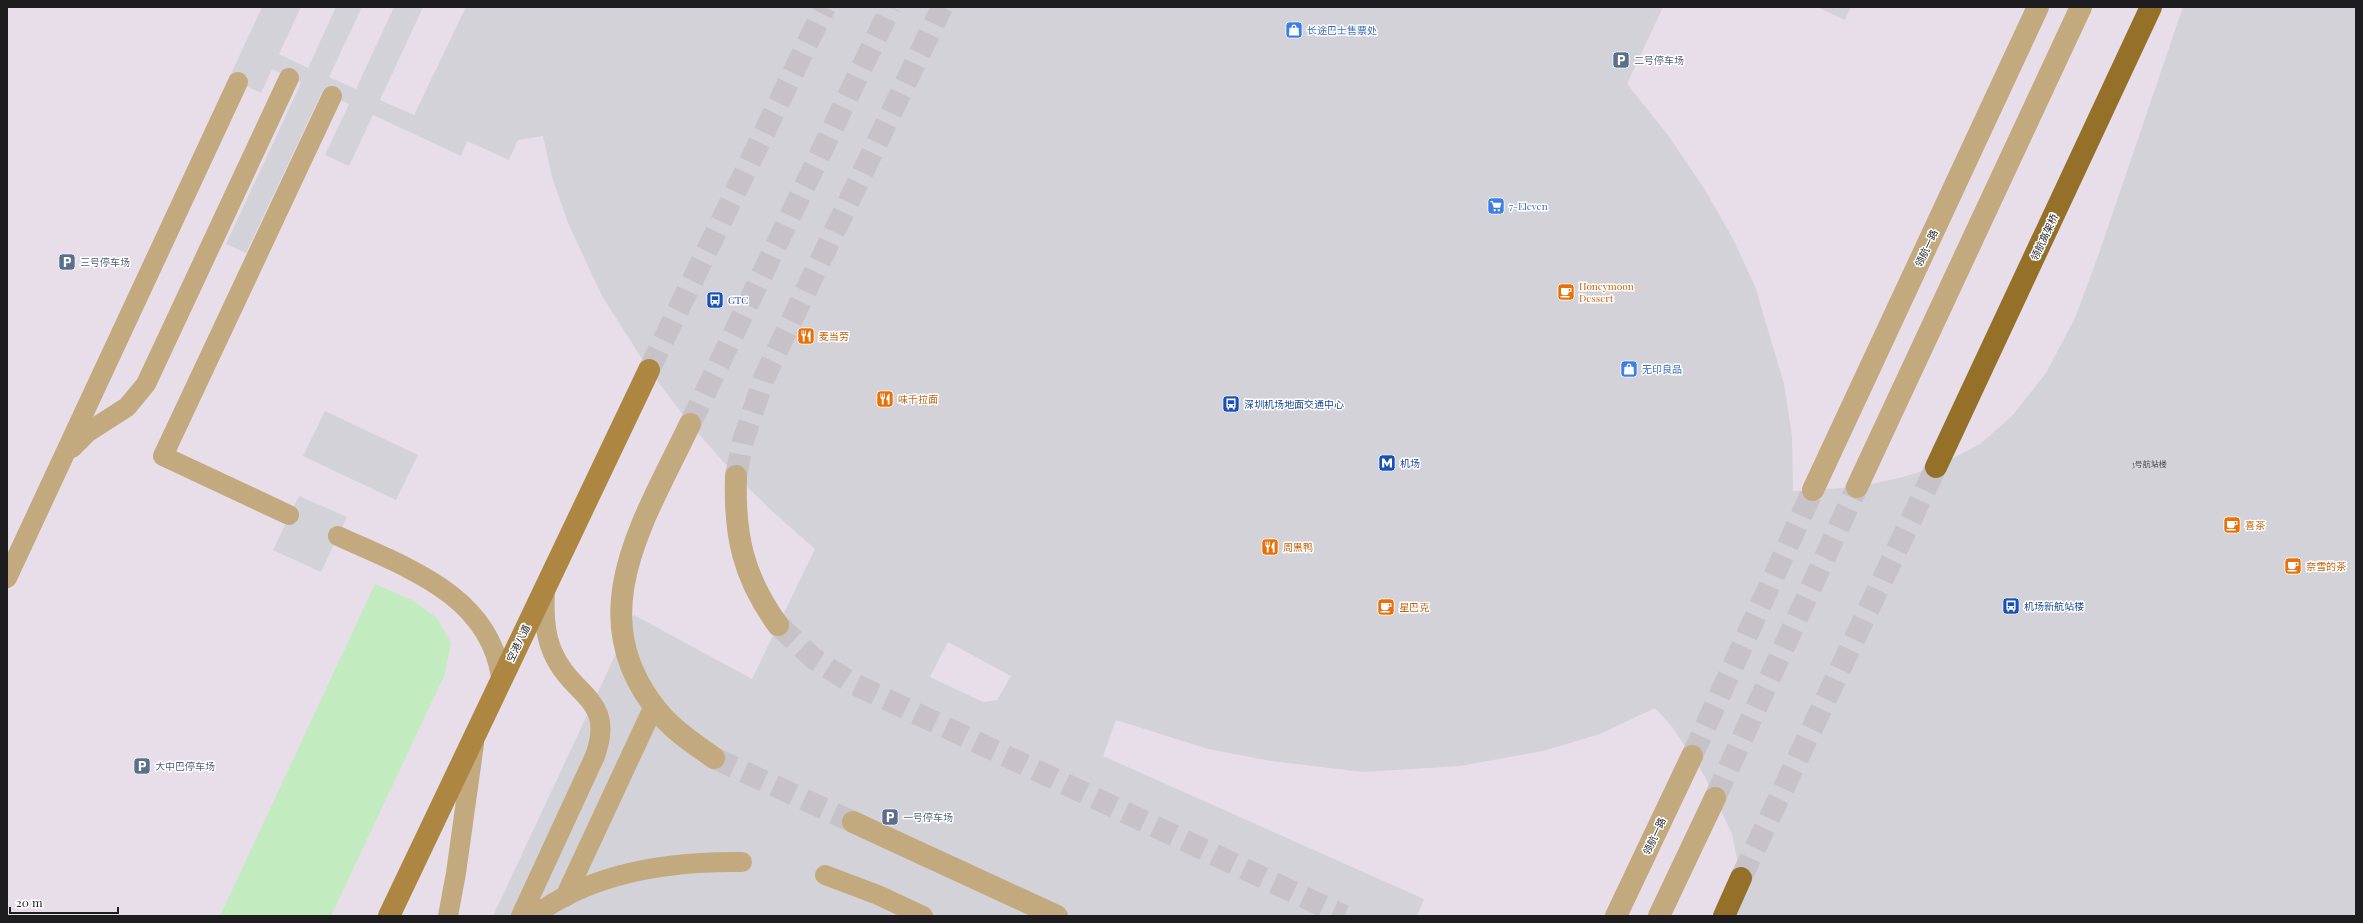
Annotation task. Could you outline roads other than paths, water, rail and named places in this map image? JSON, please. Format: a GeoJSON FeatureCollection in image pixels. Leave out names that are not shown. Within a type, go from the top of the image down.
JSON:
{"type":"FeatureCollection","features":[{"type":"Feature","properties":{"kind":"main road","name":"领航高架桥"},"geometry":{"type":"LineString","coordinates":[[1936,467],[2151,7]]}},
{"type":"Feature","properties":{"kind":"main road"},"geometry":{"type":"LineString","coordinates":[[1724,916],[1741,878]]}},
{"type":"Feature","properties":{"kind":"street","name":"领航一路"},"geometry":{"type":"LineString","coordinates":[[1813,490],[2038,7]]}},
{"type":"Feature","properties":{"kind":"street"},"geometry":{"type":"LineString","coordinates":[[1858,487],[2081,7]]}},
{"type":"Feature","properties":{"kind":"street","name":"空港八道"},"geometry":{"type":"LineString","coordinates":[[389,916],[501,678],[649,370]]}},
{"type":"Feature","properties":{"kind":"street"},"geometry":{"type":"LineString","coordinates":[[690,424],[634,541],[626,567],[620,613],[623,638],[628,659],[636,677],[654,706],[680,733],[714,758]]}},
{"type":"Feature","properties":{"kind":"street"},"geometry":{"type":"LineString","coordinates":[[736,476],[735,507],[742,556],[758,594],[778,625]]}},
{"type":"Feature","properties":{"kind":"street","name":"领航一路"},"geometry":{"type":"LineString","coordinates":[[1616,916],[1692,756]]}},
{"type":"Feature","properties":{"kind":"street"},"geometry":{"type":"LineString","coordinates":[[1659,916],[1715,798]]}},
{"type":"Feature","properties":{"kind":"street"},"geometry":{"type":"LineString","coordinates":[[854,822],[1057,916]]}},
{"type":"Feature","properties":{"kind":"lane"},"geometry":{"type":"LineString","coordinates":[[63,458],[88,432],[127,407],[146,384],[290,78]]}},
{"type":"Feature","properties":{"kind":"lane"},"geometry":{"type":"LineString","coordinates":[[7,578],[238,82]]}},
{"type":"Feature","properties":{"kind":"lane"},"geometry":{"type":"LineString","coordinates":[[290,515],[163,456],[332,96]]}},
{"type":"Feature","properties":{"kind":"lane"},"geometry":{"type":"LineString","coordinates":[[338,536],[420,574],[455,597],[472,614],[490,639],[500,665],[501,678]]}},
{"type":"Feature","properties":{"kind":"lane"},"geometry":{"type":"LineString","coordinates":[[521,916],[595,756],[602,731],[602,723],[596,709],[562,669],[553,654],[547,637],[545,618],[545,587]]}},
{"type":"Feature","properties":{"kind":"lane"},"geometry":{"type":"LineString","coordinates":[[565,897],[654,706]]}},
{"type":"Feature","properties":{"kind":"lane"},"geometry":{"type":"LineString","coordinates":[[448,916],[456,873],[475,734]]}},
{"type":"Feature","properties":{"kind":"lane"},"geometry":{"type":"LineString","coordinates":[[534,916],[565,897],[613,878],[647,870],[708,862],[742,862]]}},
{"type":"Feature","properties":{"kind":"lane"},"geometry":{"type":"LineString","coordinates":[[825,876],[878,895],[923,916]]}},
{"type":"Feature","properties":{"kind":"tunnel"},"geometry":{"type":"LineString","coordinates":[[649,370],[825,7]]}},
{"type":"Feature","properties":{"kind":"tunnel"},"geometry":{"type":"LineString","coordinates":[[690,424],[891,7]]}},
{"type":"Feature","properties":{"kind":"tunnel"},"geometry":{"type":"LineString","coordinates":[[736,476],[743,441],[764,378],[942,7]]}},
{"type":"Feature","properties":{"kind":"tunnel"},"geometry":{"type":"LineString","coordinates":[[1741,878],[1936,467]]}},
{"type":"Feature","properties":{"kind":"tunnel"},"geometry":{"type":"LineString","coordinates":[[1715,798],[1857,487]]}},
{"type":"Feature","properties":{"kind":"tunnel"},"geometry":{"type":"LineString","coordinates":[[1692,756],[1813,490]]}},
{"type":"Feature","properties":{"kind":"tunnel"},"geometry":{"type":"LineString","coordinates":[[778,625],[813,658],[852,683],[1344,916]]}},
{"type":"Feature","properties":{"kind":"tunnel"},"geometry":{"type":"LineString","coordinates":[[714,758],[853,822]]}},
{"type":"Feature","properties":{"kind":"place","name":"长途巴士售票处"},"geometry":{"type":"Point","coordinates":[1294,30]}},
{"type":"Feature","properties":{"kind":"place","name":"二号停车场"},"geometry":{"type":"Point","coordinates":[1621,60]}},
{"type":"Feature","properties":{"kind":"place","name":"7-Eleven"},"geometry":{"type":"Point","coordinates":[1496,206]}},
{"type":"Feature","properties":{"kind":"place","name":"三号停车场"},"geometry":{"type":"Point","coordinates":[67,262]}},
{"type":"Feature","properties":{"kind":"place","name":"Honeymoon Dessert"},"geometry":{"type":"Point","coordinates":[1566,292]}},
{"type":"Feature","properties":{"kind":"place","name":"GTC"},"geometry":{"type":"Point","coordinates":[715,300]}},
{"type":"Feature","properties":{"kind":"place","name":"麦当劳"},"geometry":{"type":"Point","coordinates":[806,336]}},
{"type":"Feature","properties":{"kind":"place","name":"无印良品"},"geometry":{"type":"Point","coordinates":[1629,369]}},
{"type":"Feature","properties":{"kind":"place","name":"味千拉面"},"geometry":{"type":"Point","coordinates":[885,399]}},
{"type":"Feature","properties":{"kind":"place","name":"深圳机场地面交通中心"},"geometry":{"type":"Point","coordinates":[1231,404]}},
{"type":"Feature","properties":{"kind":"place","name":"机场"},"geometry":{"type":"Point","coordinates":[1387,463]}},
{"type":"Feature","properties":{"kind":"place","name":"喜茶"},"geometry":{"type":"Point","coordinates":[2232,525]}},
{"type":"Feature","properties":{"kind":"place","name":"周黑鸭"},"geometry":{"type":"Point","coordinates":[1270,547]}},
{"type":"Feature","properties":{"kind":"place","name":"奈雪的茶"},"geometry":{"type":"Point","coordinates":[2293,566]}},
{"type":"Feature","properties":{"kind":"place","name":"机场新航站楼"},"geometry":{"type":"Point","coordinates":[2011,606]}},
{"type":"Feature","properties":{"kind":"place","name":"星巴克"},"geometry":{"type":"Point","coordinates":[1386,607]}},
{"type":"Feature","properties":{"kind":"place","name":"大中巴停车场"},"geometry":{"type":"Point","coordinates":[142,766]}},
{"type":"Feature","properties":{"kind":"place","name":"一号停车场"},"geometry":{"type":"Point","coordinates":[890,817]}}]}
